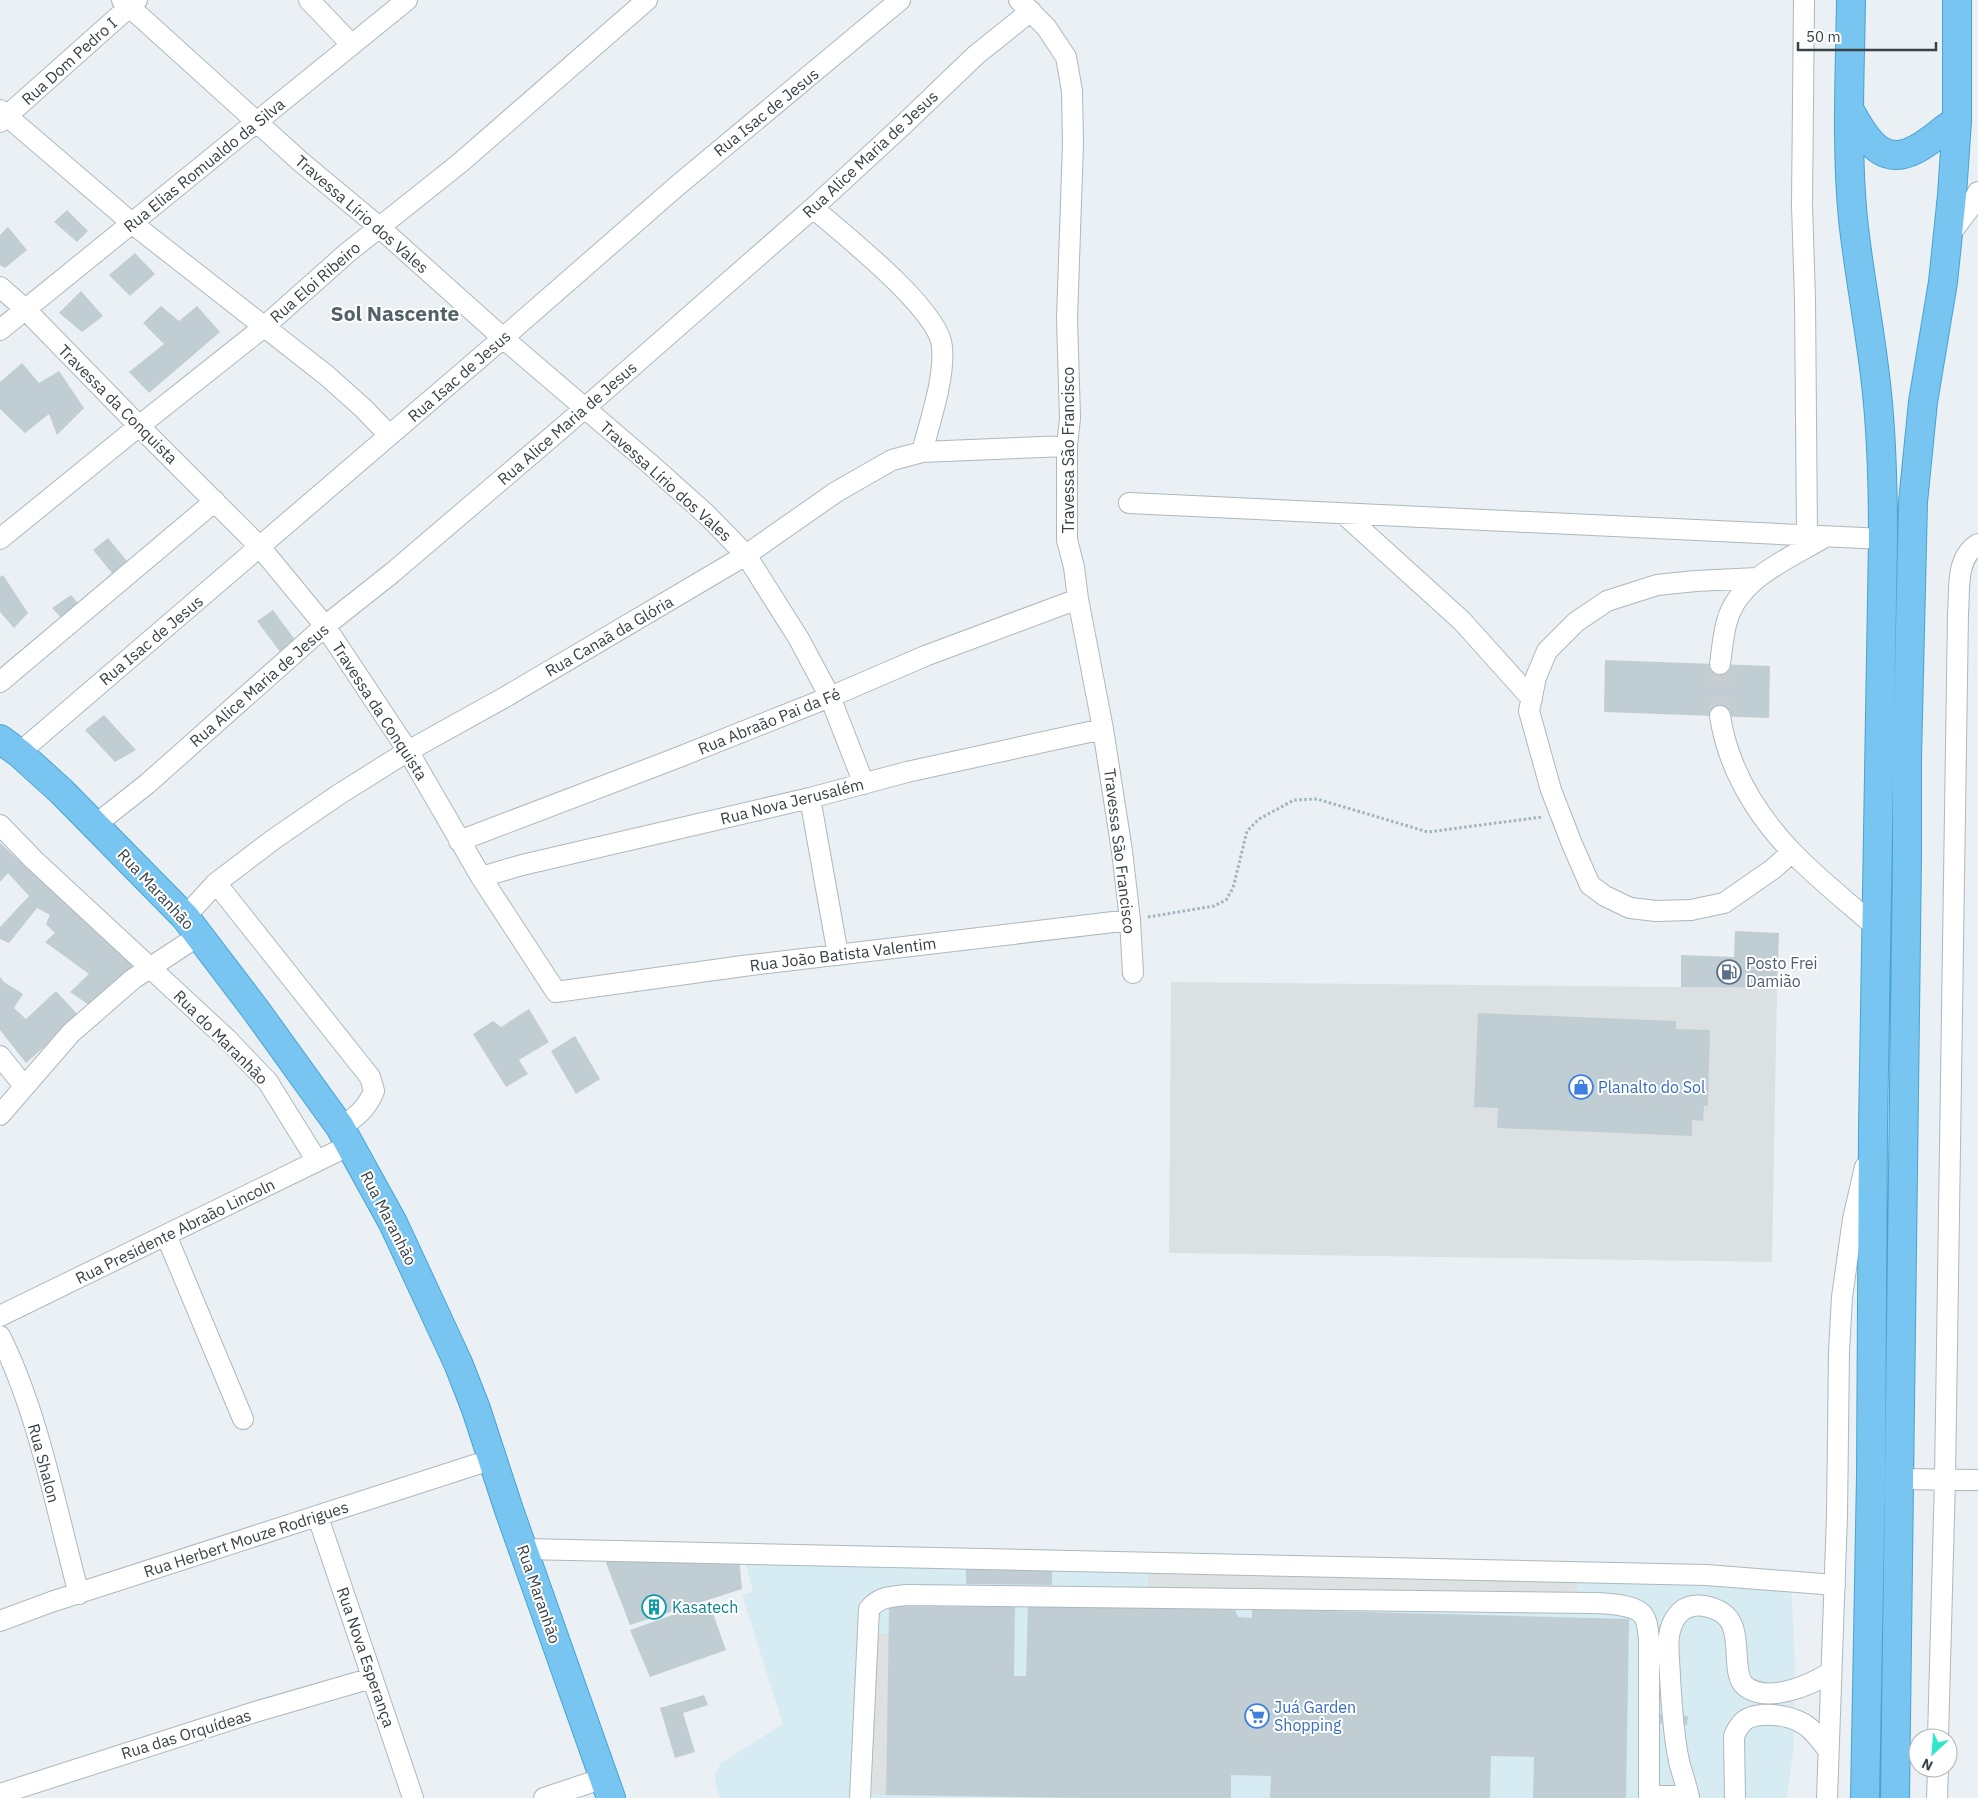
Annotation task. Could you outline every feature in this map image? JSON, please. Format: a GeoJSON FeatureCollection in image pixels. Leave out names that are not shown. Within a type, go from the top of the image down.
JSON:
{"type":"FeatureCollection","features":[{"type":"Feature","properties":{"kind":"highway"},"geometry":{"type":"LineString","coordinates":[[1851,0],[1849,152],[1854,220],[1876,384],[1882,453],[1884,539],[1873,1128],[1871,1485],[1865,1798]]}},
{"type":"Feature","properties":{"kind":"highway"},"geometry":{"type":"LineString","coordinates":[[1895,1798],[1907,759],[1914,502],[1923,402],[1935,336],[1948,237],[1957,121],[1957,0]]}},
{"type":"Feature","properties":{"kind":"highway"},"geometry":{"type":"LineString","coordinates":[[1849,109],[1870,143],[1881,152],[1890,154],[1908,152],[1928,141],[1943,128],[1957,121]]}},
{"type":"Feature","properties":{"kind":"highway","name":"Rua Maranhão"},"geometry":{"type":"LineString","coordinates":[[9,746],[95,825],[192,926],[255,1009],[345,1136],[393,1223],[434,1307],[464,1378],[607,1788]]}},
{"type":"Feature","properties":{"kind":"street"},"geometry":{"type":"LineString","coordinates":[[309,0],[352,45]]}},
{"type":"Feature","properties":{"kind":"street","name":"Rua Elias Romualdo da Silva"},"geometry":{"type":"LineString","coordinates":[[0,330],[407,0]]}},
{"type":"Feature","properties":{"kind":"street","name":"Rua Eloi Ribeiro"},"geometry":{"type":"LineString","coordinates":[[0,539],[265,326],[347,253],[467,156],[647,0]]}},
{"type":"Feature","properties":{"kind":"street","name":"Rua Isac de Jesus"},"geometry":{"type":"LineString","coordinates":[[9,746],[260,547],[684,180],[900,0]]}},
{"type":"Feature","properties":{"kind":"street"},"geometry":{"type":"LineString","coordinates":[[1804,0],[1802,168],[1805,299],[1816,537]]}},
{"type":"Feature","properties":{"kind":"street","name":"Travessa Lírio dos Vales"},"geometry":{"type":"LineString","coordinates":[[130,2],[301,162],[379,227],[503,338],[707,515],[746,555],[799,639],[830,697],[864,784]]}},
{"type":"Feature","properties":{"kind":"street","name":"Rua Dom Pedro I"},"geometry":{"type":"LineString","coordinates":[[2,116],[130,2]]}},
{"type":"Feature","properties":{"kind":"street","name":"Rua Alice Maria de Jesus"},"geometry":{"type":"LineString","coordinates":[[95,825],[147,784],[325,626],[392,573],[562,428],[813,208],[904,125],[1025,6]]}},
{"type":"Feature","properties":{"kind":"street","name":"Travessa São Francisco"},"geometry":{"type":"LineString","coordinates":[[1025,6],[1046,27],[1066,57],[1072,91],[1073,144],[1067,319],[1070,418],[1067,446],[1067,540],[1074,567],[1078,600],[1103,730],[1130,920],[1133,973]]}},
{"type":"Feature","properties":{"kind":"street"},"geometry":{"type":"LineString","coordinates":[[2,116],[132,224],[326,375],[363,408],[389,435]]}},
{"type":"Feature","properties":{"kind":"street"},"geometry":{"type":"LineString","coordinates":[[1948,237],[1969,209],[1978,192]]}},
{"type":"Feature","properties":{"kind":"street"},"geometry":{"type":"LineString","coordinates":[[813,208],[882,268],[934,324],[942,344],[942,367],[922,452]]}},
{"type":"Feature","properties":{"kind":"street","name":"Travessa da Conquista"},"geometry":{"type":"LineString","coordinates":[[0,287],[25,309],[260,547],[325,626],[408,751],[459,841],[556,992]]}},
{"type":"Feature","properties":{"kind":"street","name":"Rua Canaã da Glória"},"geometry":{"type":"LineString","coordinates":[[0,1115],[72,1032],[133,980],[150,968],[192,926],[216,883],[274,839],[408,751],[507,696],[746,555],[836,492],[892,460],[922,452],[1067,446]]}},
{"type":"Feature","properties":{"kind":"street"},"geometry":{"type":"LineString","coordinates":[[0,682],[215,501]]}},
{"type":"Feature","properties":{"kind":"street"},"geometry":{"type":"LineString","coordinates":[[1129,503],[1884,539]]}},
{"type":"Feature","properties":{"kind":"street"},"geometry":{"type":"LineString","coordinates":[[1344,514],[1462,622],[1532,699]]}},
{"type":"Feature","properties":{"kind":"street"},"geometry":{"type":"LineString","coordinates":[[1720,664],[1727,620],[1738,598],[1757,578],[1816,537]]}},
{"type":"Feature","properties":{"kind":"street"},"geometry":{"type":"LineString","coordinates":[[1938,1728],[1945,1479],[1958,613],[1961,568],[1967,553],[1978,544]]}},
{"type":"Feature","properties":{"kind":"street"},"geometry":{"type":"LineString","coordinates":[[1757,578],[1657,585],[1607,601],[1576,622],[1547,651],[1536,678],[1529,711],[1550,790],[1560,815],[1590,885],[1605,896],[1630,908],[1656,911],[1691,910],[1724,902],[1773,869],[1792,852]]}},
{"type":"Feature","properties":{"kind":"street","name":"Rua Abraão Pai da Fé"},"geometry":{"type":"LineString","coordinates":[[459,841],[660,765],[830,697],[925,656],[1078,600]]}},
{"type":"Feature","properties":{"kind":"street"},"geometry":{"type":"LineString","coordinates":[[1720,716],[1724,738],[1736,771],[1756,807],[1792,852],[1878,929]]}},
{"type":"Feature","properties":{"kind":"street","name":"Rua Nova Jerusalém"},"geometry":{"type":"LineString","coordinates":[[481,876],[810,798],[907,772],[1103,730]]}},
{"type":"Feature","properties":{"kind":"street"},"geometry":{"type":"LineString","coordinates":[[810,798],[838,955]]}},
{"type":"Feature","properties":{"kind":"street"},"geometry":{"type":"LineString","coordinates":[[0,825],[150,968]]}},
{"type":"Feature","properties":{"kind":"street"},"geometry":{"type":"LineString","coordinates":[[216,883],[370,1077],[374,1091],[370,1100],[345,1136]]}},
{"type":"Feature","properties":{"kind":"street","name":"Rua João Batista Valentim"},"geometry":{"type":"LineString","coordinates":[[556,992],[743,966],[1130,920]]}},
{"type":"Feature","properties":{"kind":"street","name":"Rua do Maranhão"},"geometry":{"type":"LineString","coordinates":[[150,968],[227,1039],[268,1082],[317,1161]]}},
{"type":"Feature","properties":{"kind":"street"},"geometry":{"type":"LineString","coordinates":[[0,1056],[24,1086]]}},
{"type":"Feature","properties":{"kind":"street"},"geometry":{"type":"LineString","coordinates":[[1827,1798],[1835,1585],[1838,1351],[1842,1296],[1853,1219],[1873,1128]]}},
{"type":"Feature","properties":{"kind":"street","name":"Rua Presidente Abraão Lincoln"},"geometry":{"type":"LineString","coordinates":[[0,1316],[317,1161],[345,1136]]}},
{"type":"Feature","properties":{"kind":"street"},"geometry":{"type":"LineString","coordinates":[[166,1235],[243,1419]]}},
{"type":"Feature","properties":{"kind":"street","name":"Rua Shalon"},"geometry":{"type":"LineString","coordinates":[[0,1336],[12,1359],[30,1411],[79,1594]]}},
{"type":"Feature","properties":{"kind":"street","name":"Rua Herbert Mouze Rodrigues"},"geometry":{"type":"LineString","coordinates":[[0,1621],[51,1602],[493,1459]]}},
{"type":"Feature","properties":{"kind":"street"},"geometry":{"type":"LineString","coordinates":[[1898,1479],[1978,1480]]}},
{"type":"Feature","properties":{"kind":"street","name":"Rua Nova Esperança"},"geometry":{"type":"LineString","coordinates":[[318,1517],[412,1798]]}},
{"type":"Feature","properties":{"kind":"street"},"geometry":{"type":"LineString","coordinates":[[524,1549],[1706,1575],[1835,1585]]}},
{"type":"Feature","properties":{"kind":"street"},"geometry":{"type":"LineString","coordinates":[[860,1798],[869,1609],[875,1601],[882,1598],[907,1595],[1600,1603],[1635,1608],[1643,1614],[1647,1623],[1649,1641],[1649,1797],[1689,1797],[1679,1761],[1674,1728],[1668,1646],[1676,1616],[1684,1608],[1694,1605],[1714,1609],[1724,1614],[1730,1621],[1735,1633],[1740,1678],[1745,1686],[1754,1690],[1768,1693],[1800,1688],[1831,1672]]}},
{"type":"Feature","properties":{"kind":"street","name":"Rua das Orquídeas"},"geometry":{"type":"LineString","coordinates":[[0,1794],[256,1712],[372,1678]]}},
{"type":"Feature","properties":{"kind":"street"},"geometry":{"type":"LineString","coordinates":[[1735,1798],[1734,1736],[1738,1727],[1749,1718],[1783,1717],[1800,1722],[1814,1733],[1828,1750]]}},
{"type":"Feature","properties":{"kind":"street"},"geometry":{"type":"LineString","coordinates":[[1937,1798],[1938,1778]]}},
{"type":"Feature","properties":{"kind":"street"},"geometry":{"type":"LineString","coordinates":[[544,1798],[607,1788]]}},
{"type":"Feature","properties":{"kind":"path"},"geometry":{"type":"LineString","coordinates":[[1130,920],[1214,906],[1226,900],[1233,888],[1247,831],[1259,819],[1294,800],[1317,799],[1428,832],[1560,815]]}},
{"type":"Feature","properties":{"kind":"shaded area"},"geometry":{"type":"Polygon","coordinates":[[[1171,982],[1777,988],[1772,1262],[1169,1253],[1171,982]]]}},
{"type":"Feature","properties":{"kind":"shaded area"},"geometry":{"type":"Polygon","coordinates":[[[746,1564],[1791,1584],[1795,1662],[1794,1745],[1787,1798],[720,1798],[715,1774],[721,1763],[783,1724],[742,1595],[753,1592],[746,1564]]]}},
{"type":"Feature","properties":{"kind":"shaded area"},"geometry":{"type":"Polygon","coordinates":[[[1148,1573],[1577,1579],[1577,1594],[1148,1588],[1148,1573]]]}},
{"type":"Feature","properties":{"kind":"shaded area"},"geometry":{"type":"Polygon","coordinates":[[[875,1634],[889,1634],[886,1795],[872,1794],[875,1634]]]}},
{"type":"Feature","properties":{"kind":"building"},"geometry":{"type":"Polygon","coordinates":[[[67,210],[88,231],[77,242],[54,222],[67,210]]]}},
{"type":"Feature","properties":{"kind":"building"},"geometry":{"type":"Polygon","coordinates":[[[8,227],[27,250],[5,268],[0,265],[0,235],[8,227]]]}},
{"type":"Feature","properties":{"kind":"building"},"geometry":{"type":"Polygon","coordinates":[[[135,253],[155,274],[130,296],[109,275],[135,253]]]}},
{"type":"Feature","properties":{"kind":"building"},"geometry":{"type":"Polygon","coordinates":[[[81,291],[103,316],[82,332],[59,313],[81,291]]]}},
{"type":"Feature","properties":{"kind":"building"},"geometry":{"type":"Polygon","coordinates":[[[161,306],[179,321],[197,306],[220,332],[149,393],[129,372],[164,344],[143,323],[161,306]]]}},
{"type":"Feature","properties":{"kind":"building"},"geometry":{"type":"Polygon","coordinates":[[[22,363],[39,383],[59,371],[84,408],[57,435],[49,414],[25,433],[0,409],[0,382],[22,363]]]}},
{"type":"Feature","properties":{"kind":"building"},"geometry":{"type":"Polygon","coordinates":[[[108,538],[132,567],[66,623],[52,608],[71,595],[80,605],[112,573],[93,550],[108,538]]]}},
{"type":"Feature","properties":{"kind":"building"},"geometry":{"type":"Polygon","coordinates":[[[3,575],[28,613],[14,628],[0,612],[0,577],[3,575]]]}},
{"type":"Feature","properties":{"kind":"building"},"geometry":{"type":"Polygon","coordinates":[[[273,610],[296,641],[283,656],[257,621],[273,610]]]}},
{"type":"Feature","properties":{"kind":"building"},"geometry":{"type":"Polygon","coordinates":[[[1605,660],[1770,666],[1769,718],[1604,712],[1605,660]]]}},
{"type":"Feature","properties":{"kind":"building"},"geometry":{"type":"Polygon","coordinates":[[[104,715],[136,750],[115,762],[85,730],[104,715]]]}},
{"type":"Feature","properties":{"kind":"building"},"geometry":{"type":"Polygon","coordinates":[[[0,843],[135,967],[92,1007],[70,992],[89,974],[45,942],[55,933],[46,924],[50,915],[37,908],[9,943],[0,939],[0,927],[29,896],[8,873],[0,882],[0,843]]]}},
{"type":"Feature","properties":{"kind":"building","name":"Posto Frei Damião"},"geometry":{"type":"Polygon","coordinates":[[[1735,931],[1779,933],[1777,988],[1681,987],[1681,955],[1734,957],[1735,931]]]}},
{"type":"Feature","properties":{"kind":"building"},"geometry":{"type":"Polygon","coordinates":[[[0,977],[4,982],[23,994],[14,1008],[26,1019],[56,991],[79,1016],[26,1063],[0,1030],[0,977]]]}},
{"type":"Feature","properties":{"kind":"building"},"geometry":{"type":"Polygon","coordinates":[[[529,1009],[549,1042],[519,1060],[528,1074],[506,1087],[473,1034],[493,1021],[501,1027],[529,1009]]]}},
{"type":"Feature","properties":{"kind":"building"},"geometry":{"type":"Polygon","coordinates":[[[1478,1013],[1676,1021],[1676,1029],[1710,1030],[1708,1106],[1704,1106],[1703,1121],[1692,1120],[1692,1136],[1497,1128],[1498,1108],[1474,1107],[1478,1013]]]}},
{"type":"Feature","properties":{"kind":"building"},"geometry":{"type":"Polygon","coordinates":[[[575,1036],[600,1079],[576,1094],[551,1051],[575,1036]]]}},
{"type":"Feature","properties":{"kind":"building","name":"Kasatech"},"geometry":{"type":"Polygon","coordinates":[[[609,1556],[739,1558],[742,1589],[630,1625],[606,1563],[609,1556]]]}},
{"type":"Feature","properties":{"kind":"building"},"geometry":{"type":"Polygon","coordinates":[[[966,1569],[1052,1569],[1052,1585],[966,1584],[966,1569]]]}},
{"type":"Feature","properties":{"kind":"building"},"geometry":{"type":"Polygon","coordinates":[[[709,1602],[726,1650],[650,1677],[630,1630],[709,1602]]]}},
{"type":"Feature","properties":{"kind":"building","name":"Juá Garden Shopping"},"geometry":{"type":"Polygon","coordinates":[[[1028,1604],[1235,1610],[1238,1617],[1252,1618],[1252,1609],[1629,1619],[1626,1798],[1533,1798],[1534,1757],[1491,1756],[1490,1798],[1270,1798],[1271,1776],[1231,1775],[1231,1798],[886,1795],[889,1606],[1015,1607],[1014,1676],[1026,1676],[1028,1604]]]}},
{"type":"Feature","properties":{"kind":"building"},"geometry":{"type":"Polygon","coordinates":[[[704,1695],[708,1705],[683,1713],[695,1752],[675,1758],[660,1708],[704,1695]]]}},
{"type":"Feature","properties":{"kind":"building"},"geometry":{"type":"Polygon","coordinates":[[[1658,1714],[1688,1716],[1687,1725],[1658,1723],[1658,1714]]]}},
{"type":"Feature","properties":{"kind":"tunnel"},"geometry":{"type":"LineString","coordinates":[[1720,664],[1720,716]]}},
{"type":"Feature","properties":{"kind":"place","name":"Posto Frei Damião"},"geometry":{"type":"Point","coordinates":[1729,972]}},
{"type":"Feature","properties":{"kind":"place","name":"Planalto do Sol"},"geometry":{"type":"Point","coordinates":[1581,1087]}},
{"type":"Feature","properties":{"kind":"place","name":"Kasatech"},"geometry":{"type":"Point","coordinates":[654,1607]}},
{"type":"Feature","properties":{"kind":"place","name":"Juá Garden Shopping"},"geometry":{"type":"Point","coordinates":[1257,1716]}},
{"type":"Feature","properties":{"kind":"district","name":"Sol Nascente"},"geometry":{"type":"Point","coordinates":[395,313]}}]}
